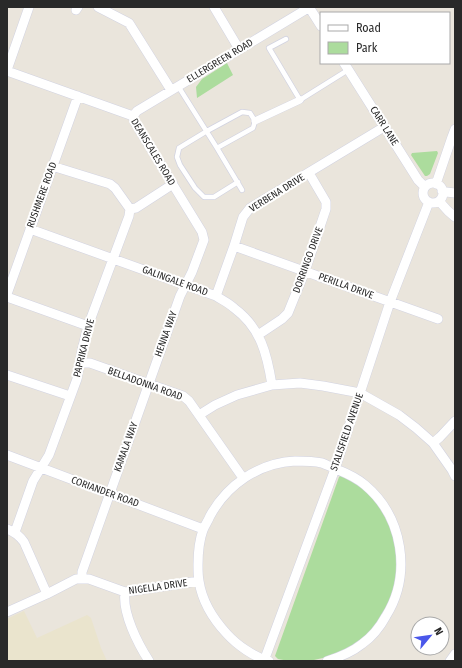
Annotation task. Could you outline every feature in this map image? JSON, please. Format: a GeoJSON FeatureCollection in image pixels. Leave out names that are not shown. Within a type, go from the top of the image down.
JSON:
{"type":"FeatureCollection","features":[{"type":"Feature","properties":{"kind":"street"},"geometry":{"type":"LineString","coordinates":[[7,70],[29,7]]}},
{"type":"Feature","properties":{"kind":"street"},"geometry":{"type":"LineString","coordinates":[[98,7],[130,23],[175,88]]}},
{"type":"Feature","properties":{"kind":"street"},"geometry":{"type":"LineString","coordinates":[[214,7],[239,49]]}},
{"type":"Feature","properties":{"kind":"street"},"geometry":{"type":"LineString","coordinates":[[310,7],[320,24]]}},
{"type":"Feature","properties":{"kind":"street","name":"ELLERGREEN ROAD"},"geometry":{"type":"LineString","coordinates":[[133,116],[136,111],[310,7]]}},
{"type":"Feature","properties":{"kind":"street","name":"CARR LANE"},"geometry":{"type":"LineString","coordinates":[[346,66],[418,180],[425,187]]}},
{"type":"Feature","properties":{"kind":"street","name":"DEANSCALES ROAD"},"geometry":{"type":"LineString","coordinates":[[7,70],[133,116],[202,232],[204,240],[186,285]]}},
{"type":"Feature","properties":{"kind":"street","name":"RUSHMERE ROAD"},"geometry":{"type":"LineString","coordinates":[[7,294],[78,96]]}},
{"type":"Feature","properties":{"kind":"street"},"geometry":{"type":"LineString","coordinates":[[255,121],[300,100]]}},
{"type":"Feature","properties":{"kind":"street","name":"VERBENA DRIVE"},"geometry":{"type":"LineString","coordinates":[[216,296],[243,217],[250,208],[384,127]]}},
{"type":"Feature","properties":{"kind":"street"},"geometry":{"type":"LineString","coordinates":[[455,129],[439,187],[442,196],[439,201],[434,203],[429,202],[424,197],[425,187],[430,184],[439,187],[446,192],[455,192]]}},
{"type":"Feature","properties":{"kind":"street"},"geometry":{"type":"LineString","coordinates":[[52,166],[110,184],[115,188],[130,209],[136,208],[173,184]]}},
{"type":"Feature","properties":{"kind":"street","name":"DORRINGO DRIVE"},"geometry":{"type":"LineString","coordinates":[[258,335],[282,319],[288,313],[305,271],[326,210],[326,202],[309,173]]}},
{"type":"Feature","properties":{"kind":"street"},"geometry":{"type":"LineString","coordinates":[[439,201],[455,217]]}},
{"type":"Feature","properties":{"kind":"street","name":"STALISFIELD AVENUE"},"geometry":{"type":"LineString","coordinates":[[266,661],[334,469],[390,302],[429,202]]}},
{"type":"Feature","properties":{"kind":"street","name":"PAPRIKA DRIVE"},"geometry":{"type":"LineString","coordinates":[[11,531],[33,481],[49,455],[77,379],[88,326],[129,216],[130,209]]}},
{"type":"Feature","properties":{"kind":"street","name":"GALINGALE ROAD"},"geometry":{"type":"LineString","coordinates":[[30,229],[216,296],[234,308],[250,322],[265,351],[272,385]]}},
{"type":"Feature","properties":{"kind":"street","name":"PERILLA DRIVE"},"geometry":{"type":"LineString","coordinates":[[234,246],[438,319]]}},
{"type":"Feature","properties":{"kind":"street","name":"HENNA WAY"},"geometry":{"type":"LineString","coordinates":[[148,384],[180,296],[186,285]]}},
{"type":"Feature","properties":{"kind":"street"},"geometry":{"type":"LineString","coordinates":[[7,297],[88,326]]}},
{"type":"Feature","properties":{"kind":"street","name":"BELLADONNA ROAD"},"geometry":{"type":"LineString","coordinates":[[80,363],[90,363],[183,396],[189,401],[243,478]]}},
{"type":"Feature","properties":{"kind":"street"},"geometry":{"type":"LineString","coordinates":[[7,374],[70,396]]}},
{"type":"Feature","properties":{"kind":"street"},"geometry":{"type":"LineString","coordinates":[[199,415],[215,405],[237,395],[272,385],[300,383],[360,393],[399,415],[433,443],[455,476]]}},
{"type":"Feature","properties":{"kind":"street","name":"KAMALA WAY"},"geometry":{"type":"LineString","coordinates":[[82,578],[82,572],[148,384]]}},
{"type":"Feature","properties":{"kind":"street"},"geometry":{"type":"LineString","coordinates":[[433,443],[455,421]]}},
{"type":"Feature","properties":{"kind":"street","name":"CORIANDER ROAD"},"geometry":{"type":"LineString","coordinates":[[7,455],[203,529]]}},
{"type":"Feature","properties":{"kind":"street"},"geometry":{"type":"LineString","coordinates":[[266,661],[244,649],[230,638],[211,613],[199,581],[198,553],[203,529],[222,497],[243,478],[268,466],[294,461],[309,461],[323,464],[346,473],[364,484],[375,495],[384,506],[392,520],[401,554],[401,571],[398,589],[390,610],[382,622],[374,633],[363,643],[340,657],[327,661]]}},
{"type":"Feature","properties":{"kind":"street"},"geometry":{"type":"LineString","coordinates":[[11,531],[20,536],[24,542],[47,594]]}},
{"type":"Feature","properties":{"kind":"street"},"geometry":{"type":"LineString","coordinates":[[7,612],[76,579],[82,578]]}},
{"type":"Feature","properties":{"kind":"street","name":"NIGELLA DRIVE"},"geometry":{"type":"LineString","coordinates":[[82,578],[89,579],[125,592],[199,581]]}},
{"type":"Feature","properties":{"kind":"street"},"geometry":{"type":"LineString","coordinates":[[125,592],[124,600],[130,622],[139,643],[150,661]]}},
{"type":"Feature","properties":{"kind":"street"},"geometry":{"type":"LineString","coordinates":[[450,661],[455,654]]}},
{"type":"Feature","properties":{"kind":"lane"},"geometry":{"type":"LineString","coordinates":[[286,39],[269,48],[300,100],[346,66]]}},
{"type":"Feature","properties":{"kind":"lane"},"geometry":{"type":"LineString","coordinates":[[175,88],[207,131],[242,190]]}},
{"type":"Feature","properties":{"kind":"lane"},"geometry":{"type":"LineString","coordinates":[[218,148],[253,128],[255,121],[250,112],[242,112],[207,131],[179,148],[177,156],[180,165],[194,188],[204,197],[214,197],[238,182]]}},
{"type":"Feature","properties":{"kind":"shaded area"},"geometry":{"type":"Polygon","coordinates":[[[24,611],[37,638],[87,615],[91,618],[107,661],[7,661],[7,619],[24,611]]]}},
{"type":"Feature","properties":{"kind":"green space"},"geometry":{"type":"Polygon","coordinates":[[[227,63],[233,75],[197,98],[196,87],[202,79],[227,63]]]}},
{"type":"Feature","properties":{"kind":"green space"},"geometry":{"type":"Polygon","coordinates":[[[437,151],[438,153],[430,174],[425,176],[411,155],[412,153],[437,151]]]}},
{"type":"Feature","properties":{"kind":"green space"},"geometry":{"type":"Polygon","coordinates":[[[341,475],[360,486],[378,504],[392,530],[398,560],[395,586],[386,611],[370,632],[350,648],[327,657],[314,660],[289,661],[278,659],[275,656],[341,475]]]}}]}
